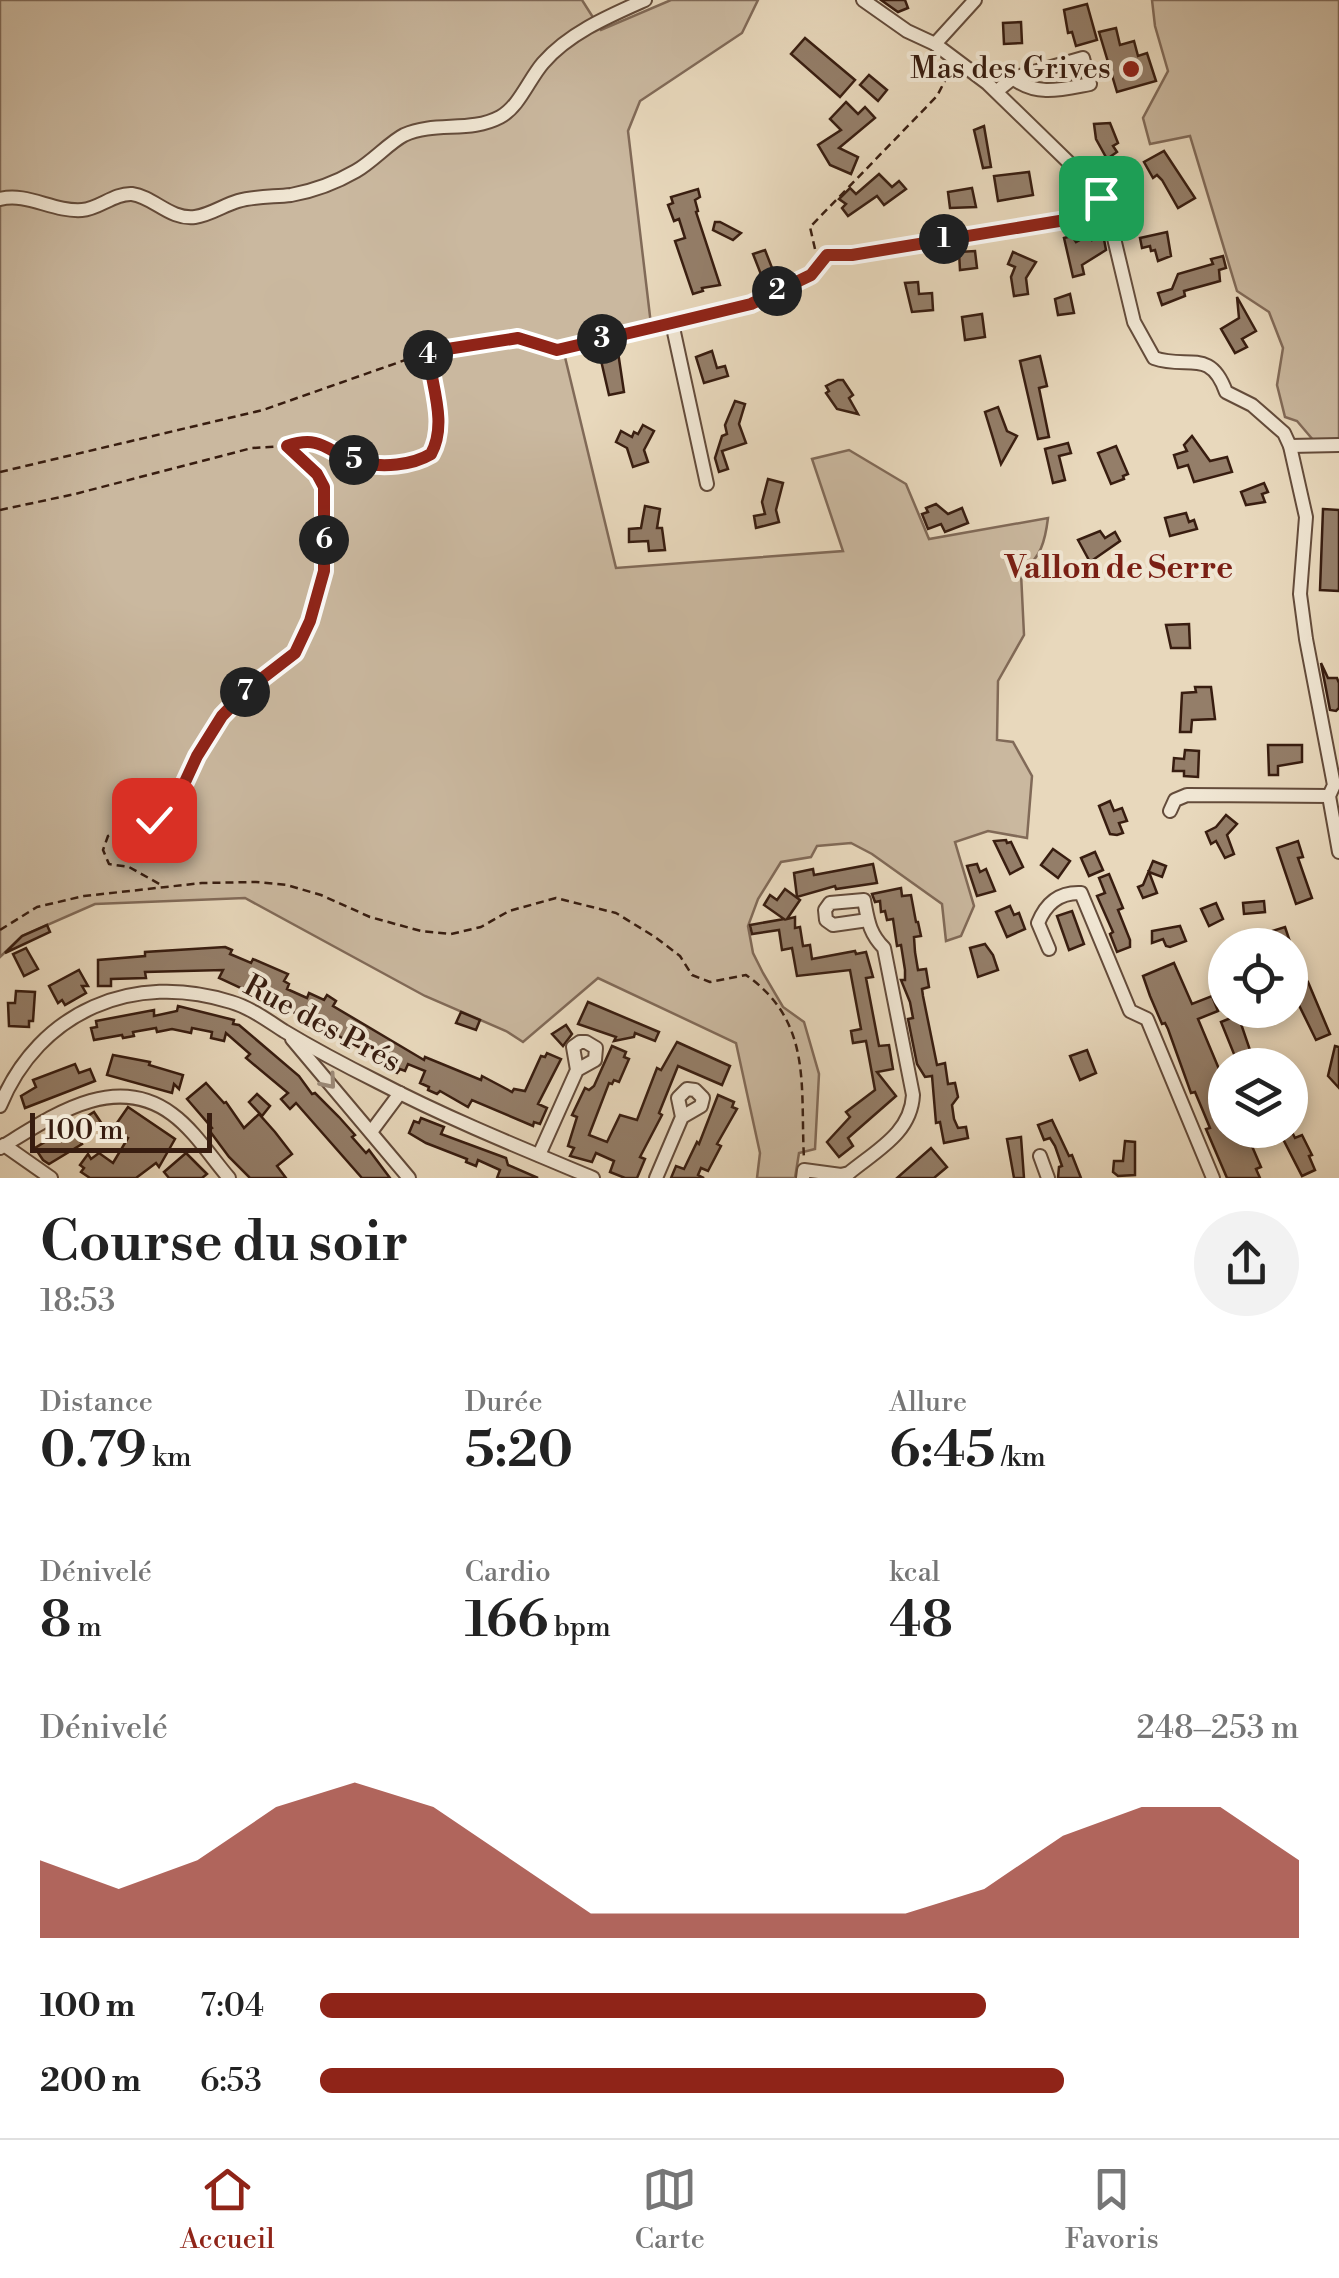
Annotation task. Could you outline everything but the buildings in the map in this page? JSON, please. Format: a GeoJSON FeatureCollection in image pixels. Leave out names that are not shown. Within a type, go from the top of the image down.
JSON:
{"type":"FeatureCollection","features":[{"type":"Feature","properties":{"kind":"street"},"geometry":{"type":"LineString","coordinates":[[863,0],[907,32],[940,48],[997,91],[1092,185],[1108,213],[1134,322],[1151,354],[1168,363],[1206,364],[1221,378],[1226,392],[1252,405],[1284,433],[1306,516],[1300,594],[1313,685],[1334,785],[1328,796],[1339,852]]}},
{"type":"Feature","properties":{"kind":"street"},"geometry":{"type":"LineString","coordinates":[[940,48],[975,0]]}},
{"type":"Feature","properties":{"kind":"street"},"geometry":{"type":"LineString","coordinates":[[0,199],[19,196],[54,208],[86,210],[134,194],[165,210],[194,217],[239,200],[318,188],[384,153],[400,136],[442,125],[484,123],[504,115],[543,64],[574,34],[643,1]]}},
{"type":"Feature","properties":{"kind":"street"},"geometry":{"type":"LineString","coordinates":[[997,91],[1013,78],[1083,58],[1090,84],[1056,91],[1025,88],[1013,78]]}},
{"type":"Feature","properties":{"kind":"street"},"geometry":{"type":"LineString","coordinates":[[708,484],[672,323],[751,304],[811,275],[827,255],[852,255],[1108,213]]}},
{"type":"Feature","properties":{"kind":"street"},"geometry":{"type":"LineString","coordinates":[[1290,446],[1339,444]]}},
{"type":"Feature","properties":{"kind":"street"},"geometry":{"type":"LineString","coordinates":[[1170,811],[1175,800],[1187,795],[1328,796]]}},
{"type":"Feature","properties":{"kind":"street"},"geometry":{"type":"LineString","coordinates":[[1049,950],[1038,923],[1042,914],[1052,901],[1081,893],[1130,1012],[1146,1019],[1212,1178]]}},
{"type":"Feature","properties":{"kind":"street"},"geometry":{"type":"LineString","coordinates":[[804,1174],[849,1173],[905,1126],[912,1115],[913,1096],[884,948],[870,934],[868,920]]}},
{"type":"Feature","properties":{"kind":"street","name":"Rue des Prés"},"geometry":{"type":"LineString","coordinates":[[0,1106],[33,1048],[64,1021],[88,1008],[127,996],[171,991],[204,995],[251,1010],[400,1093],[593,1178]]}},
{"type":"Feature","properties":{"kind":"street"},"geometry":{"type":"LineString","coordinates":[[286,1032],[409,1178]]}},
{"type":"Feature","properties":{"kind":"street"},"geometry":{"type":"LineString","coordinates":[[540,1155],[577,1070]]}},
{"type":"Feature","properties":{"kind":"street"},"geometry":{"type":"LineString","coordinates":[[371,1132],[400,1093]]}},
{"type":"Feature","properties":{"kind":"street"},"geometry":{"type":"LineString","coordinates":[[51,1178],[2,1146],[76,1104],[107,1095],[137,1098],[170,1112],[229,1178]]}},
{"type":"Feature","properties":{"kind":"street"},"geometry":{"type":"LineString","coordinates":[[656,1178],[682,1118]]}},
{"type":"Feature","properties":{"kind":"street"},"geometry":{"type":"LineString","coordinates":[[1040,1156],[1048,1178]]}},
{"type":"Feature","properties":{"kind":"path"},"geometry":{"type":"LineString","coordinates":[[821,261],[810,227],[937,96],[950,70],[940,48]]}},
{"type":"Feature","properties":{"kind":"path"},"geometry":{"type":"LineString","coordinates":[[0,472],[262,410],[428,352],[518,338],[557,350],[672,323]]}},
{"type":"Feature","properties":{"kind":"path"},"geometry":{"type":"LineString","coordinates":[[0,510],[252,448],[287,446],[303,440],[323,443],[359,462],[400,465],[431,454],[438,442],[439,417],[428,352]]}},
{"type":"Feature","properties":{"kind":"path"},"geometry":{"type":"LineString","coordinates":[[164,887],[129,867],[110,864],[102,850],[108,836],[154,820],[173,808],[203,745],[222,716],[247,690],[295,653],[306,632],[324,571],[324,487],[317,474],[287,446]]}},
{"type":"Feature","properties":{"kind":"path"},"geometry":{"type":"LineString","coordinates":[[0,930],[38,908],[84,896],[238,882],[287,885],[370,917],[420,931],[451,934],[481,927],[509,910],[556,898],[616,913],[680,956],[692,975],[710,982],[746,976],[767,990],[791,1023],[800,1065],[804,1174]]}},
{"type":"Feature","properties":{"kind":"shaded area"},"geometry":{"type":"Polygon","coordinates":[[[0,0],[582,0],[601,30],[671,0],[758,0],[742,33],[640,101],[628,131],[652,333],[564,353],[616,568],[843,551],[812,459],[849,450],[906,484],[929,539],[1048,518],[1041,549],[1021,573],[1024,635],[998,681],[997,740],[1013,742],[1032,776],[1027,838],[988,831],[955,842],[974,906],[961,936],[946,941],[942,904],[851,843],[817,846],[811,857],[781,862],[758,899],[748,926],[753,953],[783,1007],[804,1022],[819,1074],[815,1149],[799,1153],[795,1178],[757,1178],[760,1153],[736,1043],[598,978],[523,1042],[425,996],[245,898],[95,904],[22,936],[0,957],[0,0]]]}},
{"type":"Feature","properties":{"kind":"shaded area"},"geometry":{"type":"Polygon","coordinates":[[[1152,0],[1339,0],[1339,439],[1314,441],[1297,421],[1285,417],[1277,385],[1283,348],[1269,312],[1237,291],[1190,136],[1150,144],[1143,118],[1168,71],[1152,0]]]}},
{"type":"Feature","properties":{"kind":"place","name":"Mas des Grives"},"geometry":{"type":"Point","coordinates":[1131,69]}},
{"type":"Feature","properties":{"kind":"district","name":"Vallon de Serre"},"geometry":{"type":"Point","coordinates":[1119,568]}},
{"type":"Feature","properties":{"kind":"route"},"geometry":{"type":"LineString","coordinates":[[154,820],[173,808],[197,756],[222,716],[247,690],[284,665],[295,653],[310,621],[324,571],[324,487],[317,474],[287,446],[303,440],[323,443],[359,462],[400,465],[431,454],[438,442],[439,417],[428,352],[518,338],[557,350],[587,344],[751,304],[811,275],[827,255],[852,255],[1108,213],[1101,198]]}}]}
